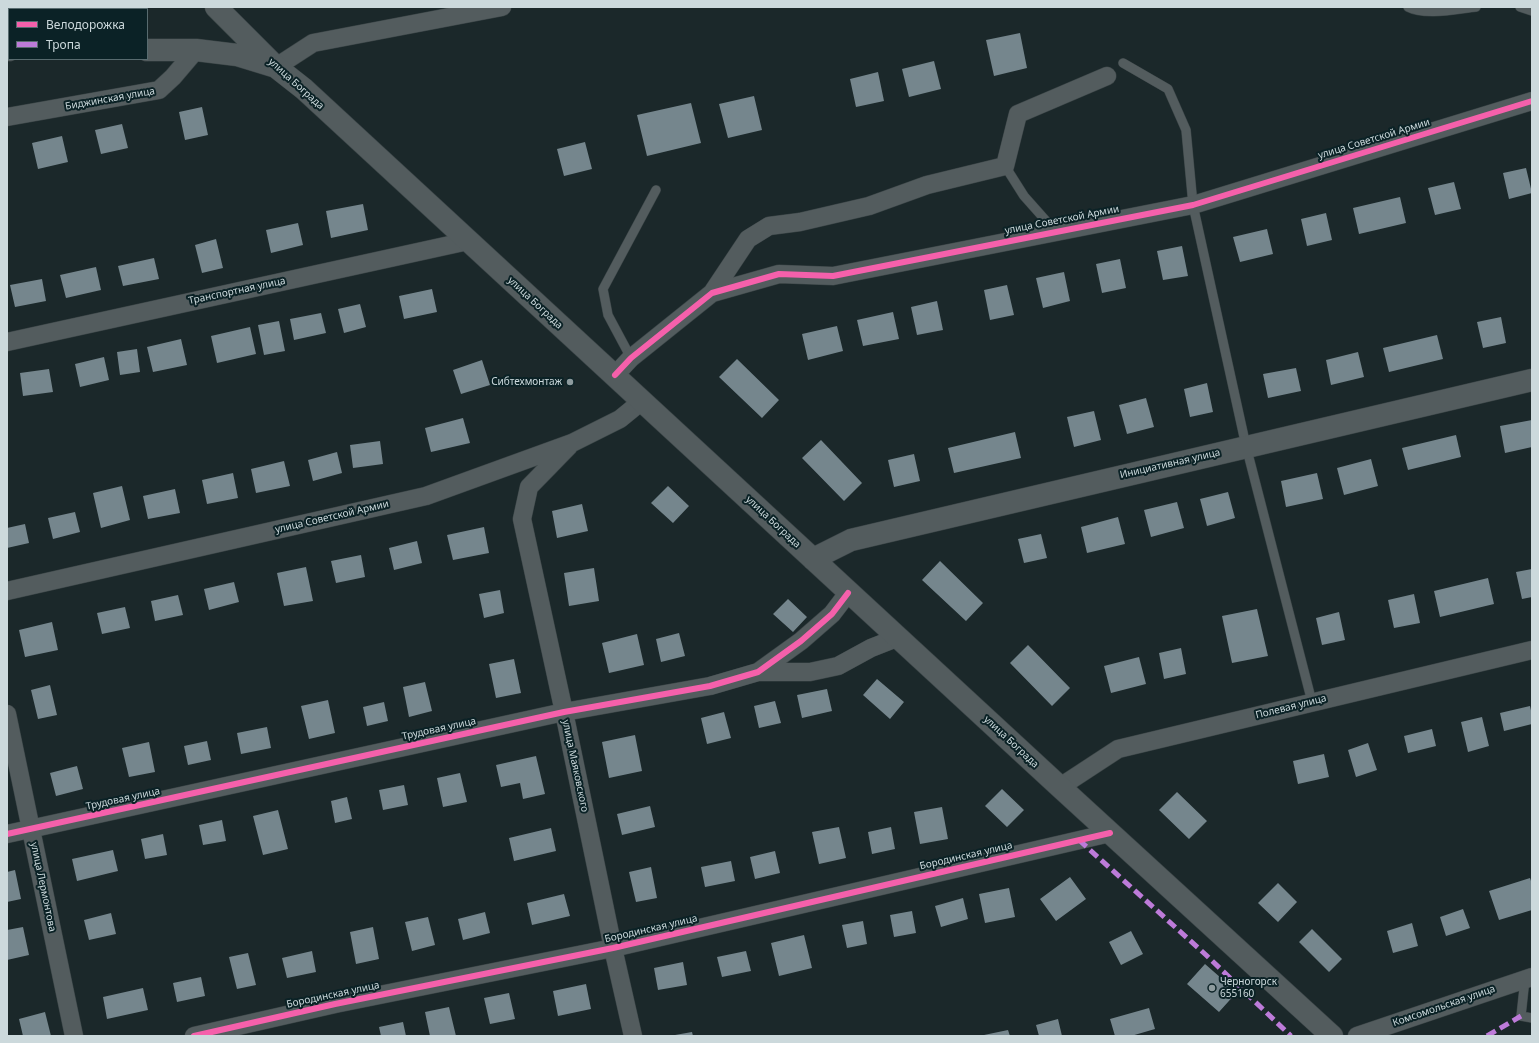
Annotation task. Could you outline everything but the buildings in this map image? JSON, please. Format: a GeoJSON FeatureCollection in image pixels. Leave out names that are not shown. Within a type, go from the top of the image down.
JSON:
{"type":"FeatureCollection","features":[{"type":"Feature","properties":{"kind":"main road","name":"улица Бограда"},"geometry":{"type":"LineString","coordinates":[[216,7],[276,67],[304,89],[615,375],[642,402],[848,593],[898,637],[1332,1036]]}},
{"type":"Feature","properties":{"kind":"main road"},"geometry":{"type":"LineString","coordinates":[[148,50],[196,50],[237,54],[276,67]]}},
{"type":"Feature","properties":{"kind":"main road","name":"Инициативная улица"},"geometry":{"type":"LineString","coordinates":[[812,559],[851,540],[1532,380]]}},
{"type":"Feature","properties":{"kind":"street"},"geometry":{"type":"LineString","coordinates":[[276,67],[313,43],[502,7]]}},
{"type":"Feature","properties":{"kind":"street","name":"Биджинская улица"},"geometry":{"type":"LineString","coordinates":[[7,117],[159,90],[173,77],[196,50]]}},
{"type":"Feature","properties":{"kind":"street"},"geometry":{"type":"LineString","coordinates":[[1005,166],[1018,114],[1107,76]]}},
{"type":"Feature","properties":{"kind":"street","name":"улица Советской Армии"},"geometry":{"type":"LineString","coordinates":[[712,293],[779,274],[833,276],[1193,204],[1532,101]]}},
{"type":"Feature","properties":{"kind":"street","name":"улица Советской Армии"},"geometry":{"type":"LineString","coordinates":[[615,375],[631,358],[712,293],[748,239],[769,226],[800,222],[869,206],[927,185],[1005,166]]}},
{"type":"Feature","properties":{"kind":"street","name":"Транспортная улица"},"geometry":{"type":"LineString","coordinates":[[7,342],[468,241]]}},
{"type":"Feature","properties":{"kind":"street","name":"улица Советской Армии"},"geometry":{"type":"LineString","coordinates":[[7,591],[426,496],[572,442],[620,419],[642,402]]}},
{"type":"Feature","properties":{"kind":"street","name":"улица Маяковского"},"geometry":{"type":"LineString","coordinates":[[572,442],[529,487],[522,519],[633,1036]]}},
{"type":"Feature","properties":{"kind":"street","name":"Трудовая улица"},"geometry":{"type":"LineString","coordinates":[[758,672],[801,641],[832,614],[848,593]]}},
{"type":"Feature","properties":{"kind":"street","name":"Трудовая улица"},"geometry":{"type":"LineString","coordinates":[[7,834],[564,712],[710,686],[758,672],[810,672],[838,666],[871,648],[898,637]]}},
{"type":"Feature","properties":{"kind":"street","name":"Полевая улица"},"geometry":{"type":"LineString","coordinates":[[1060,787],[1118,749],[1532,650]]}},
{"type":"Feature","properties":{"kind":"street","name":"улица Лермонтова"},"geometry":{"type":"LineString","coordinates":[[7,714],[74,1036]]}},
{"type":"Feature","properties":{"kind":"street","name":"Бородинская улица"},"geometry":{"type":"LineString","coordinates":[[194,1036],[335,1004],[613,948],[1110,833]]}},
{"type":"Feature","properties":{"kind":"street","name":"Комсомольская улица"},"geometry":{"type":"LineString","coordinates":[[1357,1036],[1528,978]]}},
{"type":"Feature","properties":{"kind":"lane"},"geometry":{"type":"LineString","coordinates":[[1408,7],[1414,10],[1435,11],[1476,7]]}},
{"type":"Feature","properties":{"kind":"lane"},"geometry":{"type":"LineString","coordinates":[[1520,7],[1532,11]]}},
{"type":"Feature","properties":{"kind":"lane"},"geometry":{"type":"LineString","coordinates":[[1123,62],[1168,89],[1186,130],[1193,204],[1246,446],[1312,702]]}},
{"type":"Feature","properties":{"kind":"lane"},"geometry":{"type":"LineString","coordinates":[[1005,166],[1024,196],[1056,232]]}},
{"type":"Feature","properties":{"kind":"lane"},"geometry":{"type":"LineString","coordinates":[[631,358],[608,315],[602,289],[656,190]]}},
{"type":"Feature","properties":{"kind":"lane"},"geometry":{"type":"LineString","coordinates":[[1528,978],[1521,1016],[1532,1018]]}},
{"type":"Feature","properties":{"kind":"marked path"},"geometry":{"type":"LineString","coordinates":[[1079,840],[1206,955],[1291,1036]]}},
{"type":"Feature","properties":{"kind":"marked path"},"geometry":{"type":"LineString","coordinates":[[1487,1036],[1521,1016]]}},
{"type":"Feature","properties":{"kind":"cycle path"},"geometry":{"type":"LineString","coordinates":[[615,375],[631,358],[712,293],[779,274],[833,276],[1193,205],[1532,101]]}},
{"type":"Feature","properties":{"kind":"cycle path"},"geometry":{"type":"LineString","coordinates":[[7,834],[564,712],[710,686],[758,672],[801,641],[832,614],[848,593]]}},
{"type":"Feature","properties":{"kind":"cycle path"},"geometry":{"type":"LineString","coordinates":[[194,1036],[335,1004],[613,948],[1110,833]]}},
{"type":"Feature","properties":{"kind":"place","name":"Сибтехмонтаж"},"geometry":{"type":"Point","coordinates":[570,382]}},
{"type":"Feature","properties":{"kind":"place","name":"Черногорск 655160"},"geometry":{"type":"Point","coordinates":[1212,988]}}]}
